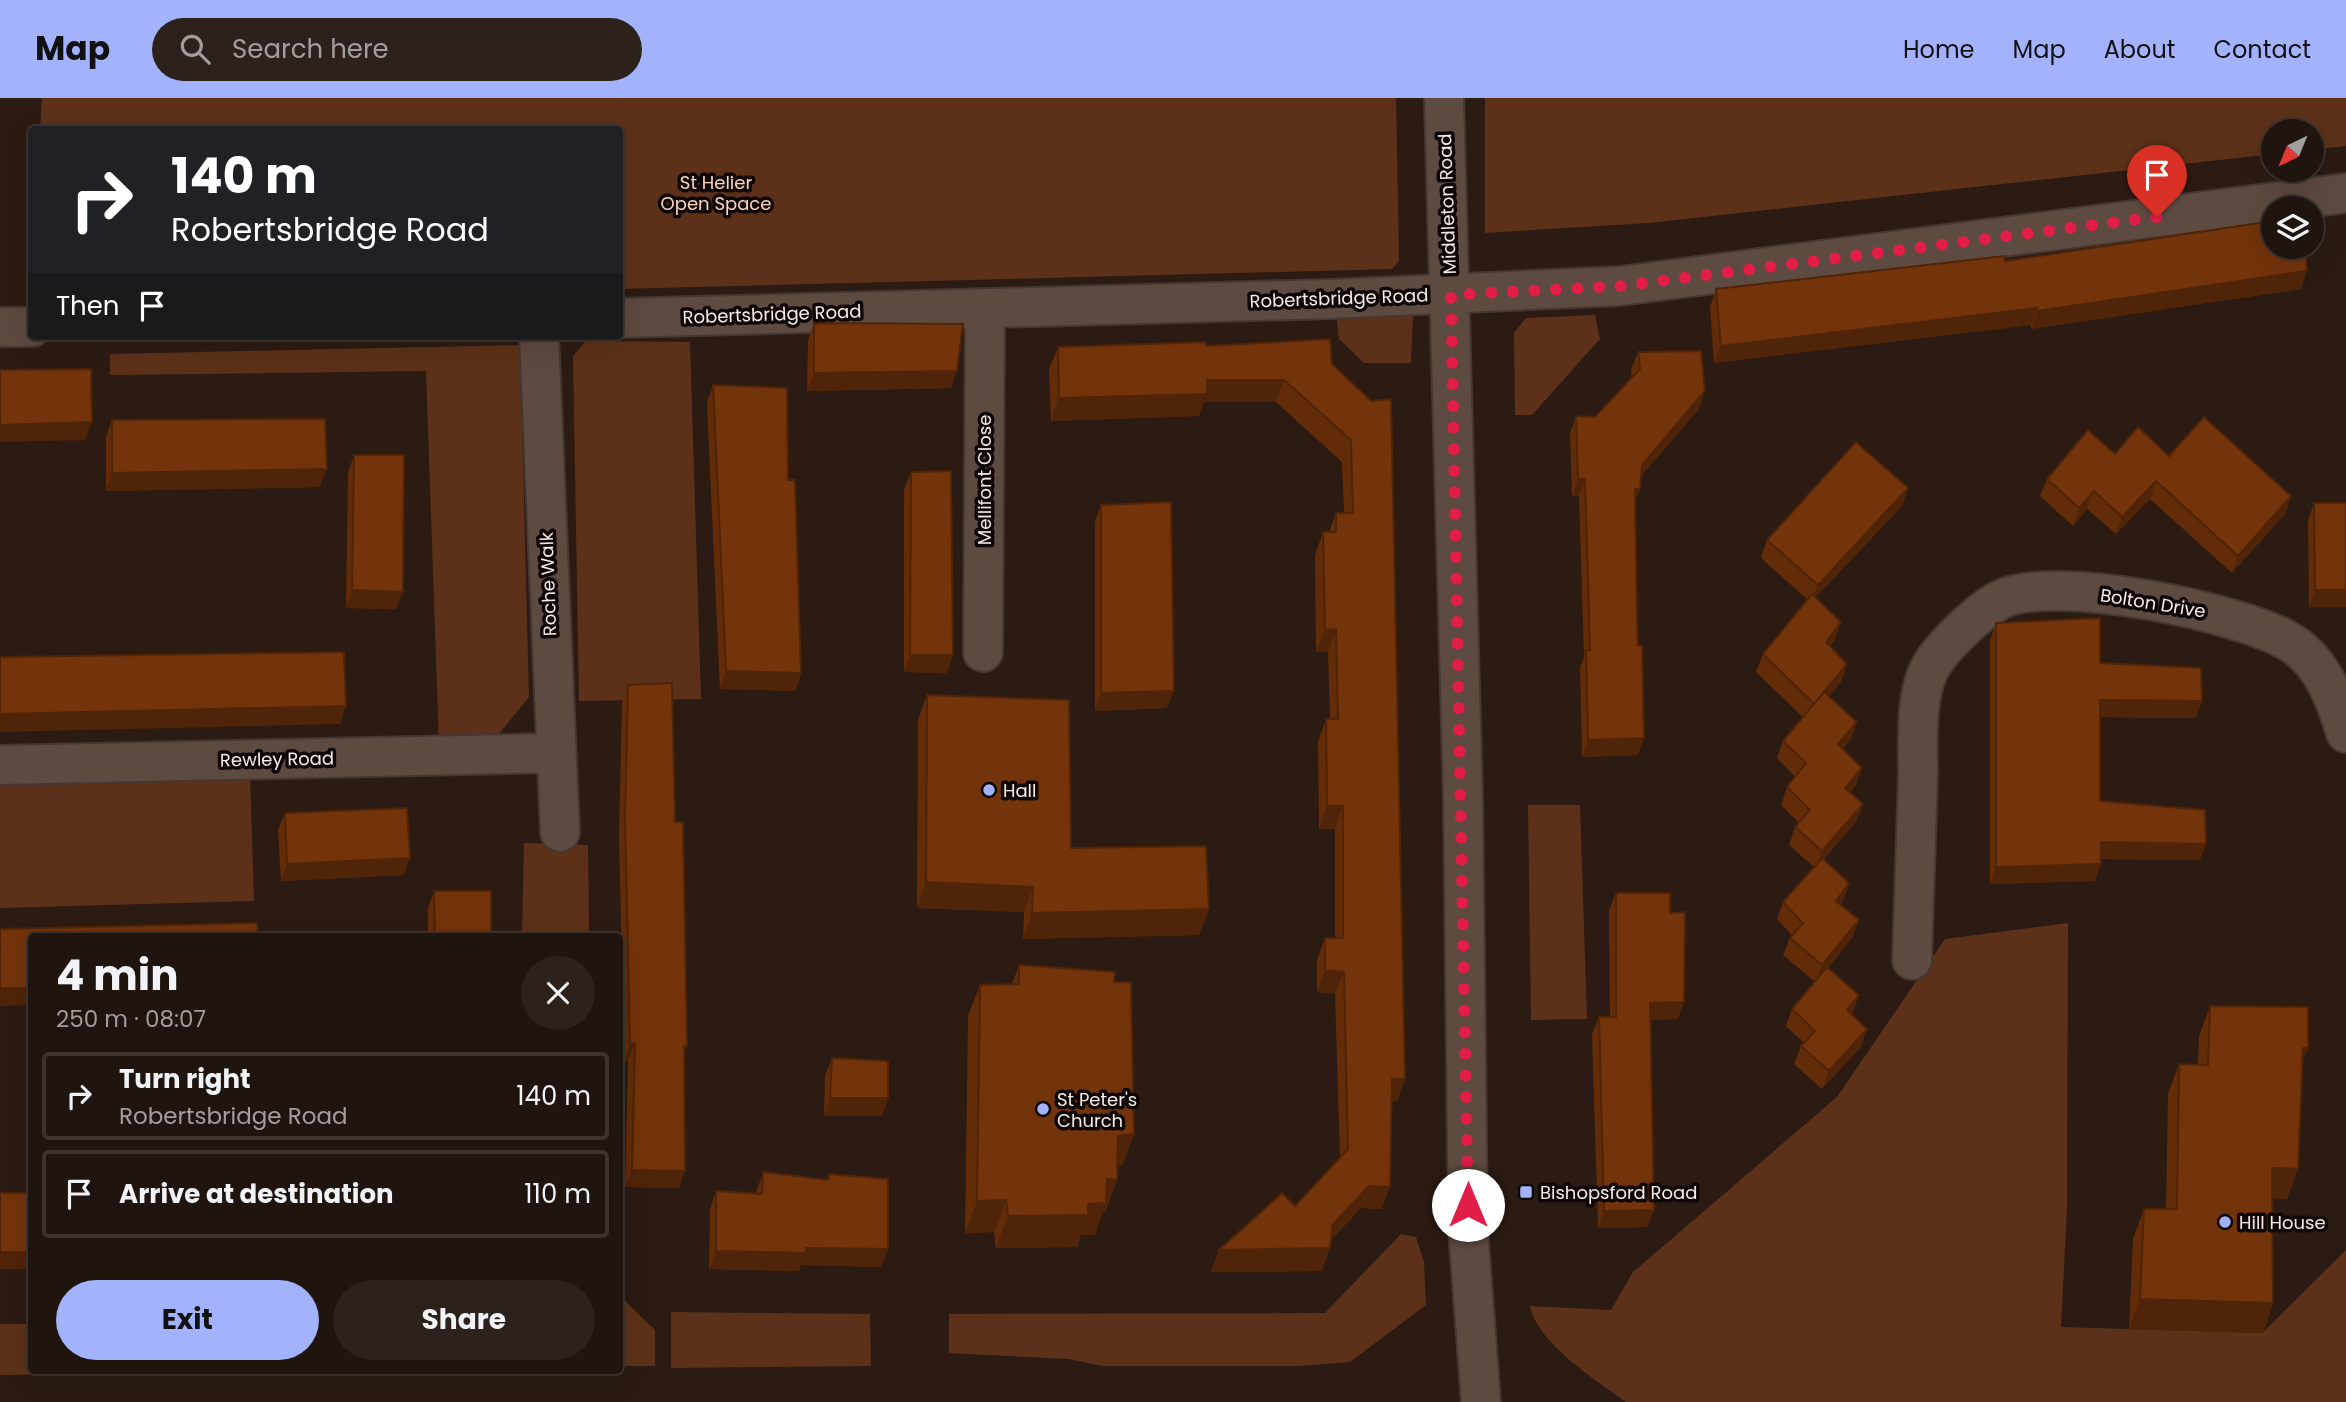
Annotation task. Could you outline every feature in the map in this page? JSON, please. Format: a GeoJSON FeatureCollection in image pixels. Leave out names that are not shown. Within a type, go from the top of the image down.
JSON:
{"type":"FeatureCollection","features":[{"type":"Feature","properties":{"kind":"street","name":"Middleton Road"},"geometry":{"type":"LineString","coordinates":[[1444,98],[1463,826],[1468,1229],[1481,1402]]}},
{"type":"Feature","properties":{"kind":"street","name":"Robertsbridge Road"},"geometry":{"type":"LineString","coordinates":[[623,318],[1451,295],[1620,286],[2346,193]]}},
{"type":"Feature","properties":{"kind":"street","name":"Mellifont Close"},"geometry":{"type":"LineString","coordinates":[[983,652],[985,308]]}},
{"type":"Feature","properties":{"kind":"street"},"geometry":{"type":"LineString","coordinates":[[0,327],[28,327]]}},
{"type":"Feature","properties":{"kind":"street","name":"Roche Walk"},"geometry":{"type":"LineString","coordinates":[[539,340],[560,832]]}},
{"type":"Feature","properties":{"kind":"street","name":"Bolton Drive"},"geometry":{"type":"LineString","coordinates":[[1912,960],[1919,714],[1929,670],[1959,633],[2001,599],[2043,593],[2107,593],[2246,621],[2294,644],[2316,666],[2336,700],[2346,733]]}},
{"type":"Feature","properties":{"kind":"street","name":"Rewley Road"},"geometry":{"type":"LineString","coordinates":[[0,765],[555,753]]}},
{"type":"Feature","properties":{"kind":"green space","name":"St Helier Open Space"},"geometry":{"type":"Polygon","coordinates":[[[42,98],[1396,98],[1399,261],[1392,269],[623,289],[623,126],[40,126],[42,98]]]}},
{"type":"Feature","properties":{"kind":"green space"},"geometry":{"type":"Polygon","coordinates":[[[1485,98],[2346,98],[2346,146],[2324,149],[2324,119],[2261,119],[2261,155],[1649,223],[1485,233],[1485,98]]]}},
{"type":"Feature","properties":{"kind":"green space"},"geometry":{"type":"Polygon","coordinates":[[[1336,312],[1413,314],[1411,363],[1364,363],[1339,339],[1336,312]]]}},
{"type":"Feature","properties":{"kind":"green space"},"geometry":{"type":"Polygon","coordinates":[[[1595,315],[1600,339],[1532,415],[1515,415],[1514,333],[1526,318],[1595,315]]]}},
{"type":"Feature","properties":{"kind":"green space"},"geometry":{"type":"Polygon","coordinates":[[[586,341],[690,342],[701,699],[579,701],[573,356],[586,341]]]}},
{"type":"Feature","properties":{"kind":"green space"},"geometry":{"type":"Polygon","coordinates":[[[520,345],[529,697],[490,745],[439,744],[426,371],[110,375],[110,354],[520,345]]]}},
{"type":"Feature","properties":{"kind":"green space"},"geometry":{"type":"Polygon","coordinates":[[[250,774],[254,901],[0,908],[0,781],[250,774]]]}},
{"type":"Feature","properties":{"kind":"green space"},"geometry":{"type":"Polygon","coordinates":[[[1528,805],[1580,805],[1587,1019],[1531,1020],[1528,805]]]}},
{"type":"Feature","properties":{"kind":"green space"},"geometry":{"type":"Polygon","coordinates":[[[524,843],[588,845],[589,933],[522,933],[524,843]]]}},
{"type":"Feature","properties":{"kind":"green space"},"geometry":{"type":"Polygon","coordinates":[[[2068,923],[2067,1208],[2061,1327],[2262,1333],[2346,1250],[2346,1402],[1626,1402],[1569,1360],[1544,1334],[1530,1306],[1611,1310],[1633,1272],[1837,1097],[1945,939],[2068,923]]]}},
{"type":"Feature","properties":{"kind":"green space"},"geometry":{"type":"Polygon","coordinates":[[[1401,1234],[1416,1237],[1424,1262],[1426,1305],[1350,1362],[1300,1366],[1102,1366],[1068,1359],[949,1353],[949,1314],[1325,1313],[1401,1234]]]}},
{"type":"Feature","properties":{"kind":"green space"},"geometry":{"type":"Polygon","coordinates":[[[623,1299],[655,1330],[655,1366],[623,1366],[623,1299]]]}},
{"type":"Feature","properties":{"kind":"green space"},"geometry":{"type":"Polygon","coordinates":[[[671,1312],[870,1314],[871,1366],[671,1368],[671,1312]]]}},
{"type":"Feature","properties":{"kind":"green space"},"geometry":{"type":"Polygon","coordinates":[[[0,1324],[28,1324],[28,1374],[64,1374],[0,1375],[0,1324]]]}},
{"type":"Feature","properties":{"kind":"building"},"geometry":{"type":"Polygon","coordinates":[[[2261,223],[2261,259],[2306,259],[2307,271],[2037,311],[2037,308],[1721,346],[1716,289],[2004,256],[2005,261],[2261,223]]]}},
{"type":"Feature","properties":{"kind":"building"},"geometry":{"type":"Polygon","coordinates":[[[814,323],[963,324],[957,371],[814,373],[814,323]]]}},
{"type":"Feature","properties":{"kind":"building"},"geometry":{"type":"Polygon","coordinates":[[[1330,339],[1332,364],[1371,401],[1391,399],[1405,1079],[1392,1079],[1390,1187],[1369,1186],[1333,1224],[1330,1248],[1219,1250],[1282,1193],[1295,1206],[1348,1149],[1344,972],[1325,970],[1325,938],[1343,938],[1343,806],[1327,806],[1326,719],[1338,719],[1336,629],[1325,630],[1323,532],[1336,532],[1336,513],[1353,513],[1351,440],[1284,380],[1207,380],[1207,394],[1059,398],[1058,347],[1206,342],[1206,346],[1330,339]]]}},
{"type":"Feature","properties":{"kind":"building"},"geometry":{"type":"Polygon","coordinates":[[[1701,351],[1705,391],[1642,465],[1640,489],[1635,489],[1637,619],[1638,646],[1642,646],[1644,738],[1588,740],[1586,650],[1590,650],[1585,479],[1578,479],[1576,416],[1595,417],[1640,369],[1638,352],[1701,351]]]}},
{"type":"Feature","properties":{"kind":"building"},"geometry":{"type":"Polygon","coordinates":[[[91,369],[92,422],[0,425],[0,370],[91,369]]]}},
{"type":"Feature","properties":{"kind":"building"},"geometry":{"type":"Polygon","coordinates":[[[713,385],[787,388],[788,480],[795,480],[801,673],[726,671],[713,385]]]}},
{"type":"Feature","properties":{"kind":"building"},"geometry":{"type":"Polygon","coordinates":[[[2204,417],[2291,496],[2238,556],[2156,481],[2122,517],[2094,491],[2079,508],[2047,479],[2088,430],[2115,454],[2138,427],[2169,456],[2204,417]]]}},
{"type":"Feature","properties":{"kind":"building"},"geometry":{"type":"Polygon","coordinates":[[[325,419],[327,469],[112,473],[112,420],[325,419]]]}},
{"type":"Feature","properties":{"kind":"building"},"geometry":{"type":"Polygon","coordinates":[[[1856,442],[1908,488],[1818,585],[1767,540],[1856,442]]]}},
{"type":"Feature","properties":{"kind":"building"},"geometry":{"type":"Polygon","coordinates":[[[354,455],[404,455],[403,592],[352,590],[354,455]]]}},
{"type":"Feature","properties":{"kind":"building"},"geometry":{"type":"Polygon","coordinates":[[[951,471],[953,655],[910,655],[911,472],[951,471]]]}},
{"type":"Feature","properties":{"kind":"building"},"geometry":{"type":"Polygon","coordinates":[[[1171,502],[1174,691],[1101,693],[1101,505],[1171,502]]]}},
{"type":"Feature","properties":{"kind":"building"},"geometry":{"type":"Polygon","coordinates":[[[2314,503],[2346,503],[2346,590],[2315,590],[2314,503]]]}},
{"type":"Feature","properties":{"kind":"building"},"geometry":{"type":"Polygon","coordinates":[[[1812,594],[1841,622],[1826,642],[1847,664],[1814,704],[1763,654],[1812,594]]]}},
{"type":"Feature","properties":{"kind":"building"},"geometry":{"type":"Polygon","coordinates":[[[2100,618],[2100,663],[2201,668],[2202,701],[2100,700],[2100,801],[2205,810],[2206,844],[2101,842],[2101,864],[1996,867],[1996,623],[2100,618]]]}},
{"type":"Feature","properties":{"kind":"building"},"geometry":{"type":"Polygon","coordinates":[[[344,652],[346,706],[0,714],[0,657],[344,652]]]}},
{"type":"Feature","properties":{"kind":"building"},"geometry":{"type":"Polygon","coordinates":[[[672,683],[675,822],[683,822],[687,1046],[684,1046],[685,1171],[632,1170],[635,1043],[630,1043],[625,818],[628,685],[672,683]]]}},
{"type":"Feature","properties":{"kind":"building"},"geometry":{"type":"Polygon","coordinates":[[[1824,692],[1857,722],[1838,744],[1862,768],[1845,788],[1863,804],[1822,851],[1795,827],[1810,810],[1787,787],[1806,763],[1783,741],[1824,692]]]}},
{"type":"Feature","properties":{"kind":"building"},"geometry":{"type":"Polygon","coordinates":[[[927,695],[1069,700],[1071,848],[1206,846],[1209,909],[1032,913],[1033,887],[926,882],[927,695]]]}},
{"type":"Feature","properties":{"kind":"building"},"geometry":{"type":"Polygon","coordinates":[[[407,808],[410,858],[287,864],[285,813],[407,808]]]}},
{"type":"Feature","properties":{"kind":"building"},"geometry":{"type":"Polygon","coordinates":[[[1822,858],[1849,883],[1836,901],[1859,920],[1822,965],[1790,938],[1803,923],[1783,902],[1822,858]]]}},
{"type":"Feature","properties":{"kind":"building"},"geometry":{"type":"Polygon","coordinates":[[[434,891],[491,891],[491,933],[435,933],[434,891]]]}},
{"type":"Feature","properties":{"kind":"building"},"geometry":{"type":"Polygon","coordinates":[[[1616,893],[1670,893],[1670,913],[1685,912],[1684,1002],[1650,1003],[1654,1210],[1604,1211],[1599,1017],[1616,1017],[1616,893]]]}},
{"type":"Feature","properties":{"kind":"building"},"geometry":{"type":"Polygon","coordinates":[[[257,923],[258,933],[28,933],[28,988],[0,988],[0,929],[257,923]]]}},
{"type":"Feature","properties":{"kind":"building","name":"St Peter's Church"},"geometry":{"type":"Polygon","coordinates":[[[1019,965],[1115,972],[1114,982],[1131,982],[1134,1134],[1118,1136],[1117,1180],[1107,1179],[1106,1203],[1088,1204],[1088,1215],[1008,1216],[1006,1200],[977,1201],[980,985],[1019,984],[1019,965]]]}},
{"type":"Feature","properties":{"kind":"building"},"geometry":{"type":"Polygon","coordinates":[[[1827,967],[1859,995],[1847,1010],[1867,1029],[1829,1071],[1801,1046],[1815,1031],[1792,1009],[1827,967]]]}},
{"type":"Feature","properties":{"kind":"building","name":"Hill House"},"geometry":{"type":"Polygon","coordinates":[[[2210,1006],[2308,1007],[2308,1048],[2303,1048],[2298,1169],[2272,1168],[2273,1303],[2140,1299],[2144,1209],[2177,1209],[2179,1064],[2208,1065],[2210,1006]]]}},
{"type":"Feature","properties":{"kind":"building"},"geometry":{"type":"Polygon","coordinates":[[[832,1058],[888,1061],[888,1098],[830,1098],[832,1058]]]}},
{"type":"Feature","properties":{"kind":"building"},"geometry":{"type":"Polygon","coordinates":[[[763,1172],[828,1180],[829,1174],[888,1179],[888,1249],[806,1248],[805,1253],[716,1251],[716,1191],[762,1194],[763,1172]]]}},
{"type":"Feature","properties":{"kind":"building"},"geometry":{"type":"Polygon","coordinates":[[[0,1193],[28,1193],[28,1252],[0,1252],[0,1193]]]}},
{"type":"Feature","properties":{"kind":"place","name":"Hall"},"geometry":{"type":"Point","coordinates":[989,790]}},
{"type":"Feature","properties":{"kind":"place","name":"St Peter's Church"},"geometry":{"type":"Point","coordinates":[1043,1109]}},
{"type":"Feature","properties":{"kind":"place","name":"Bishopsford Road"},"geometry":{"type":"Point","coordinates":[1526,1192]}},
{"type":"Feature","properties":{"kind":"place","name":"Hill House"},"geometry":{"type":"Point","coordinates":[2225,1222]}},
{"type":"Feature","properties":{"kind":"route"},"geometry":{"type":"LineString","coordinates":[[1468,1205],[1467,1030],[1451,295],[1620,286],[1793,266],[2157,217]]}}]}
